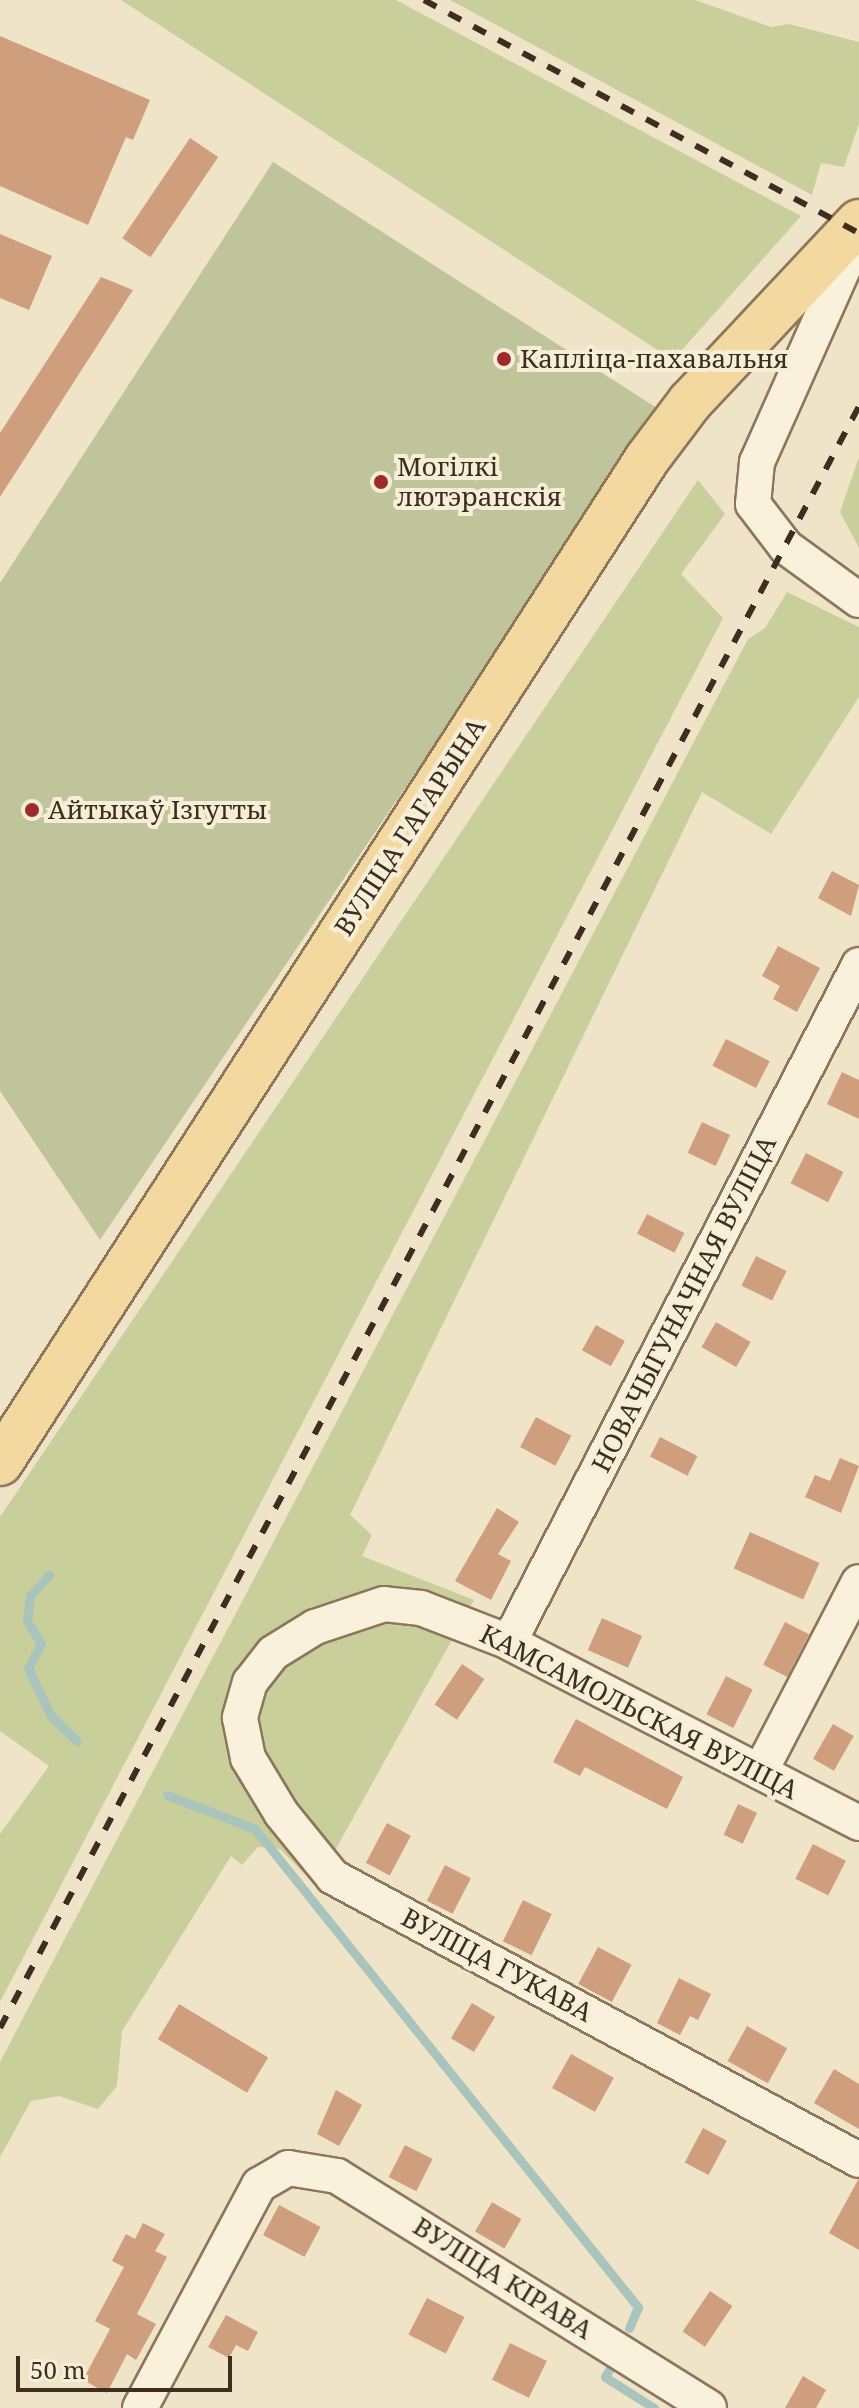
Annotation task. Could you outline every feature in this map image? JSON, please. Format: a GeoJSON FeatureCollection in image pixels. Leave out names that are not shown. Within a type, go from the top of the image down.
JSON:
{"type":"FeatureCollection","features":[{"type":"Feature","properties":{"kind":"main road","name":"ВУЛІЦА ГАГАРЫНА"},"geometry":{"type":"LineString","coordinates":[[0,1463],[647,459],[690,402],[859,222]]}},
{"type":"Feature","properties":{"kind":"street"},"geometry":{"type":"LineString","coordinates":[[859,233],[757,462],[753,504],[786,547],[859,600]]}},
{"type":"Feature","properties":{"kind":"street","name":"НОВАЧЫГУНАЧНАЯ ВУЛІЦА"},"geometry":{"type":"LineString","coordinates":[[509,1642],[859,965]]}},
{"type":"Feature","properties":{"kind":"street"},"geometry":{"type":"LineString","coordinates":[[760,1772],[859,1582]]}},
{"type":"Feature","properties":{"kind":"street","name":"КАМСАМОЛЬСКАЯ ВУЛІЦА"},"geometry":{"type":"LineString","coordinates":[[250,1682],[273,1653],[315,1627],[384,1604],[421,1608],[509,1642],[859,1823]]}},
{"type":"Feature","properties":{"kind":"street","name":"ВУЛІЦА ГУКАВА"},"geometry":{"type":"LineString","coordinates":[[250,1682],[240,1718],[248,1758],[281,1813],[333,1877],[859,2160]]}},
{"type":"Feature","properties":{"kind":"street","name":"ВУЛІЦА КІРАВА"},"geometry":{"type":"LineString","coordinates":[[140,2408],[259,2185],[288,2168],[337,2176],[709,2408]]}},
{"type":"Feature","properties":{"kind":"green space"},"geometry":{"type":"Polygon","coordinates":[[[121,0],[396,0],[801,216],[673,360],[121,0]]]}},
{"type":"Feature","properties":{"kind":"green space"},"geometry":{"type":"Polygon","coordinates":[[[450,0],[695,0],[771,27],[789,24],[859,42],[859,124],[844,167],[821,163],[812,195],[450,0]]]}},
{"type":"Feature","properties":{"kind":"green space"},"geometry":{"type":"Polygon","coordinates":[[[273,162],[660,410],[100,1240],[0,1091],[0,583],[273,162]]]}},
{"type":"Feature","properties":{"kind":"green space"},"geometry":{"type":"Polygon","coordinates":[[[859,457],[859,548],[840,512],[859,457]]]}},
{"type":"Feature","properties":{"kind":"green space"},"geometry":{"type":"Polygon","coordinates":[[[698,480],[725,514],[681,574],[723,618],[0,2002],[0,1834],[49,1766],[0,1731],[0,1517],[698,480]]]}},
{"type":"Feature","properties":{"kind":"green space"},"geometry":{"type":"Polygon","coordinates":[[[787,592],[859,627],[859,697],[771,834],[702,792],[350,1515],[372,1535],[362,1556],[474,1600],[464,1617],[311,1622],[229,1715],[321,1875],[315,1885],[280,1849],[258,1847],[242,1865],[231,1856],[122,2031],[117,2086],[98,2109],[59,2096],[31,2101],[0,2157],[0,2062],[748,639],[765,628],[787,592]]]}},
{"type":"Feature","properties":{"kind":"green space"},"geometry":{"type":"Polygon","coordinates":[[[385,1611],[458,1629],[332,1856],[255,1755],[257,1685],[280,1658],[385,1611]]]}},
{"type":"Feature","properties":{"kind":"building"},"geometry":{"type":"Polygon","coordinates":[[[0,36],[150,100],[133,140],[126,137],[88,225],[0,186],[0,36]]]}},
{"type":"Feature","properties":{"kind":"building"},"geometry":{"type":"Polygon","coordinates":[[[190,138],[218,157],[151,257],[122,238],[190,138]]]}},
{"type":"Feature","properties":{"kind":"building"},"geometry":{"type":"Polygon","coordinates":[[[0,234],[52,256],[29,310],[0,298],[0,234]]]}},
{"type":"Feature","properties":{"kind":"building"},"geometry":{"type":"Polygon","coordinates":[[[101,277],[133,290],[0,497],[0,433],[101,277]]]}},
{"type":"Feature","properties":{"kind":"building"},"geometry":{"type":"Polygon","coordinates":[[[832,871],[859,885],[851,916],[818,898],[832,871]]]}},
{"type":"Feature","properties":{"kind":"building"},"geometry":{"type":"Polygon","coordinates":[[[778,946],[820,968],[797,1012],[773,999],[780,986],[762,976],[778,946]]]}},
{"type":"Feature","properties":{"kind":"building"},"geometry":{"type":"Polygon","coordinates":[[[726,1039],[770,1061],[756,1088],[712,1066],[726,1039]]]}},
{"type":"Feature","properties":{"kind":"building"},"geometry":{"type":"Polygon","coordinates":[[[842,1072],[859,1080],[859,1119],[827,1104],[842,1072]]]}},
{"type":"Feature","properties":{"kind":"building"},"geometry":{"type":"Polygon","coordinates":[[[702,1122],[730,1135],[716,1166],[688,1153],[702,1122]]]}},
{"type":"Feature","properties":{"kind":"building"},"geometry":{"type":"Polygon","coordinates":[[[806,1153],[843,1172],[828,1202],[791,1183],[806,1153]]]}},
{"type":"Feature","properties":{"kind":"building"},"geometry":{"type":"Polygon","coordinates":[[[647,1214],[684,1233],[674,1253],[637,1234],[647,1214]]]}},
{"type":"Feature","properties":{"kind":"building"},"geometry":{"type":"Polygon","coordinates":[[[756,1256],[787,1271],[772,1301],[742,1286],[756,1256]]]}},
{"type":"Feature","properties":{"kind":"building"},"geometry":{"type":"Polygon","coordinates":[[[716,1322],[751,1342],[736,1367],[702,1347],[716,1322]]]}},
{"type":"Feature","properties":{"kind":"building"},"geometry":{"type":"Polygon","coordinates":[[[596,1325],[625,1341],[611,1366],[582,1350],[596,1325]]]}},
{"type":"Feature","properties":{"kind":"building"},"geometry":{"type":"Polygon","coordinates":[[[536,1417],[571,1436],[555,1466],[520,1447],[536,1417]]]}},
{"type":"Feature","properties":{"kind":"building"},"geometry":{"type":"Polygon","coordinates":[[[660,1437],[697,1456],[687,1476],[650,1457],[660,1437]]]}},
{"type":"Feature","properties":{"kind":"building"},"geometry":{"type":"Polygon","coordinates":[[[840,1458],[859,1466],[841,1513],[805,1497],[815,1475],[830,1481],[840,1458]]]}},
{"type":"Feature","properties":{"kind":"building"},"geometry":{"type":"Polygon","coordinates":[[[497,1508],[519,1522],[498,1554],[511,1561],[491,1600],[455,1581],[497,1508]]]}},
{"type":"Feature","properties":{"kind":"building"},"geometry":{"type":"Polygon","coordinates":[[[750,1532],[819,1563],[803,1599],[734,1569],[750,1532]]]}},
{"type":"Feature","properties":{"kind":"building"},"geometry":{"type":"Polygon","coordinates":[[[602,1618],[642,1636],[628,1668],[588,1650],[602,1618]]]}},
{"type":"Feature","properties":{"kind":"building"},"geometry":{"type":"Polygon","coordinates":[[[785,1622],[809,1634],[787,1677],[763,1665],[785,1622]]]}},
{"type":"Feature","properties":{"kind":"building"},"geometry":{"type":"Polygon","coordinates":[[[462,1664],[484,1679],[457,1720],[435,1705],[462,1664]]]}},
{"type":"Feature","properties":{"kind":"building"},"geometry":{"type":"Polygon","coordinates":[[[726,1676],[753,1690],[733,1728],[706,1714],[726,1676]]]}},
{"type":"Feature","properties":{"kind":"building"},"geometry":{"type":"Polygon","coordinates":[[[576,1719],[683,1777],[667,1809],[585,1767],[580,1776],[553,1762],[576,1719]]]}},
{"type":"Feature","properties":{"kind":"building"},"geometry":{"type":"Polygon","coordinates":[[[833,1724],[854,1736],[834,1771],[813,1759],[833,1724]]]}},
{"type":"Feature","properties":{"kind":"building"},"geometry":{"type":"Polygon","coordinates":[[[738,1804],[757,1813],[743,1844],[724,1835],[738,1804]]]}},
{"type":"Feature","properties":{"kind":"building"},"geometry":{"type":"Polygon","coordinates":[[[387,1823],[411,1836],[390,1875],[366,1863],[387,1823]]]}},
{"type":"Feature","properties":{"kind":"building"},"geometry":{"type":"Polygon","coordinates":[[[813,1844],[846,1861],[828,1896],[795,1879],[813,1844]]]}},
{"type":"Feature","properties":{"kind":"building"},"geometry":{"type":"Polygon","coordinates":[[[445,1865],[471,1878],[453,1914],[427,1901],[445,1865]]]}},
{"type":"Feature","properties":{"kind":"building"},"geometry":{"type":"Polygon","coordinates":[[[523,1900],[552,1914],[532,1955],[503,1941],[523,1900]]]}},
{"type":"Feature","properties":{"kind":"building"},"geometry":{"type":"Polygon","coordinates":[[[598,1947],[632,1965],[612,2002],[578,1984],[598,1947]]]}},
{"type":"Feature","properties":{"kind":"building"},"geometry":{"type":"Polygon","coordinates":[[[679,1978],[711,1994],[698,2020],[690,2016],[680,2035],[657,2023],[679,1978]]]}},
{"type":"Feature","properties":{"kind":"building"},"geometry":{"type":"Polygon","coordinates":[[[472,2003],[495,2017],[474,2052],[451,2038],[472,2003]]]}},
{"type":"Feature","properties":{"kind":"building"},"geometry":{"type":"Polygon","coordinates":[[[179,2004],[268,2058],[247,2093],[158,2039],[179,2004]]]}},
{"type":"Feature","properties":{"kind":"building"},"geometry":{"type":"Polygon","coordinates":[[[747,2026],[787,2048],[768,2083],[728,2061],[747,2026]]]}},
{"type":"Feature","properties":{"kind":"building"},"geometry":{"type":"Polygon","coordinates":[[[571,2054],[614,2078],[595,2112],[552,2088],[571,2054]]]}},
{"type":"Feature","properties":{"kind":"building"},"geometry":{"type":"Polygon","coordinates":[[[834,2069],[859,2084],[859,2129],[814,2103],[834,2069]]]}},
{"type":"Feature","properties":{"kind":"building"},"geometry":{"type":"Polygon","coordinates":[[[336,2090],[362,2105],[339,2146],[317,2134],[336,2090]]]}},
{"type":"Feature","properties":{"kind":"building"},"geometry":{"type":"Polygon","coordinates":[[[703,2128],[727,2141],[709,2175],[685,2162],[703,2128]]]}},
{"type":"Feature","properties":{"kind":"building"},"geometry":{"type":"Polygon","coordinates":[[[405,2145],[433,2159],[416,2191],[389,2177],[405,2145]]]}},
{"type":"Feature","properties":{"kind":"building"},"geometry":{"type":"Polygon","coordinates":[[[859,2180],[859,2250],[829,2233],[859,2180]]]}},
{"type":"Feature","properties":{"kind":"building"},"geometry":{"type":"Polygon","coordinates":[[[492,2202],[521,2219],[504,2248],[475,2231],[492,2202]]]}},
{"type":"Feature","properties":{"kind":"building"},"geometry":{"type":"Polygon","coordinates":[[[279,2205],[320,2227],[305,2257],[263,2235],[279,2205]]]}},
{"type":"Feature","properties":{"kind":"building"},"geometry":{"type":"Polygon","coordinates":[[[143,2223],[165,2234],[155,2251],[167,2257],[137,2314],[156,2324],[136,2360],[127,2354],[107,2393],[83,2380],[110,2329],[95,2321],[124,2267],[112,2261],[126,2234],[135,2239],[143,2223]]]}},
{"type":"Feature","properties":{"kind":"building"},"geometry":{"type":"Polygon","coordinates":[[[710,2291],[732,2306],[705,2347],[683,2332],[710,2291]]]}},
{"type":"Feature","properties":{"kind":"building"},"geometry":{"type":"Polygon","coordinates":[[[427,2298],[464,2317],[446,2354],[408,2335],[427,2298]]]}},
{"type":"Feature","properties":{"kind":"building"},"geometry":{"type":"Polygon","coordinates":[[[226,2315],[258,2332],[248,2351],[236,2345],[229,2358],[208,2347],[226,2315]]]}},
{"type":"Feature","properties":{"kind":"building"},"geometry":{"type":"Polygon","coordinates":[[[510,2343],[547,2361],[529,2398],[492,2380],[510,2343]]]}},
{"type":"Feature","properties":{"kind":"building"},"geometry":{"type":"Polygon","coordinates":[[[803,2376],[826,2390],[816,2408],[785,2408],[803,2376]]]}},
{"type":"Feature","properties":{"kind":"waterway"},"geometry":{"type":"LineString","coordinates":[[49,1575],[30,1596],[27,1621],[41,1643],[28,1668],[51,1716],[77,1741]]}},
{"type":"Feature","properties":{"kind":"waterway"},"geometry":{"type":"LineString","coordinates":[[167,1795],[255,1829],[638,2307],[629,2328]]}},
{"type":"Feature","properties":{"kind":"waterway"},"geometry":{"type":"LineString","coordinates":[[610,2368],[605,2377],[654,2408]]}},
{"type":"Feature","properties":{"kind":"railway"},"geometry":{"type":"LineString","coordinates":[[424,0],[859,233]]}},
{"type":"Feature","properties":{"kind":"railway"},"geometry":{"type":"LineString","coordinates":[[0,2028],[859,406]]}},
{"type":"Feature","properties":{"kind":"place","name":"Капліца-пахавальня"},"geometry":{"type":"Point","coordinates":[504,359]}},
{"type":"Feature","properties":{"kind":"place","name":"Могілкі лютэранскія"},"geometry":{"type":"Point","coordinates":[381,482]}},
{"type":"Feature","properties":{"kind":"place","name":"Айтыкаў Ізгугты"},"geometry":{"type":"Point","coordinates":[32,810]}}]}
